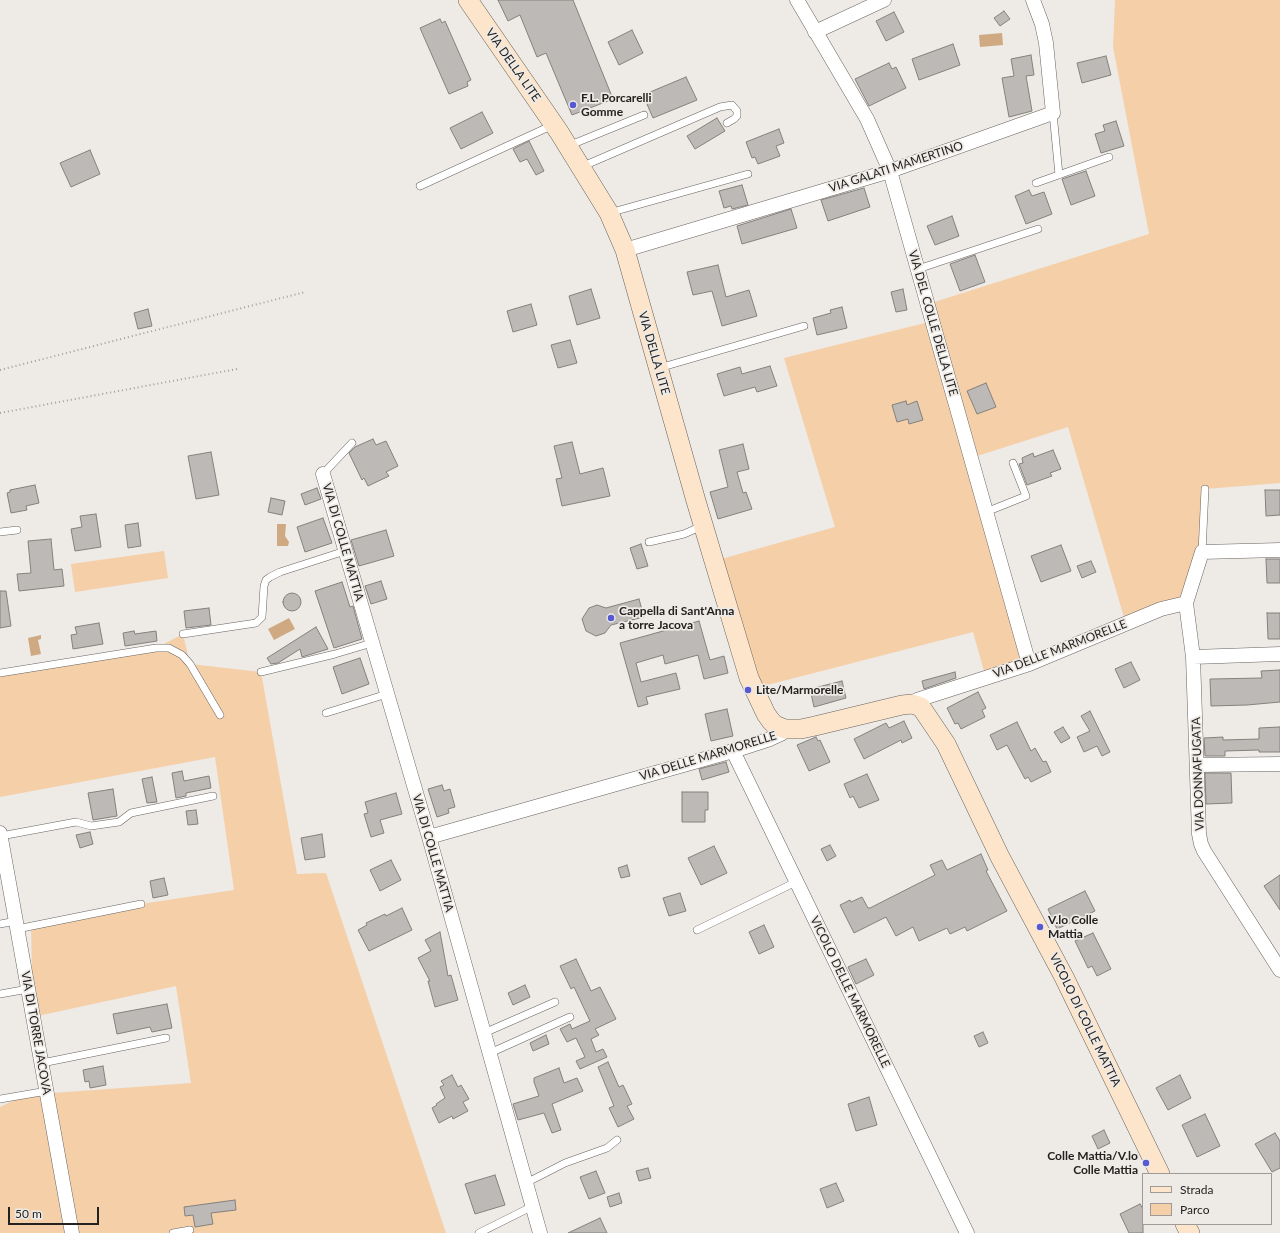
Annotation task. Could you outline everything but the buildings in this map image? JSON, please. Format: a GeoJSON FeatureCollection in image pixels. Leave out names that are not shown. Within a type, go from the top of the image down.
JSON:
{"type":"FeatureCollection","features":[{"type":"Feature","properties":{"kind":"street","name":"VIA DELLA LITE"},"geometry":{"type":"LineString","coordinates":[[468,0],[554,124],[609,213],[625,250],[749,678],[770,721],[775,725],[785,728]]}},
{"type":"Feature","properties":{"kind":"street","name":"VIA DEL COLLE DELLA LITE"},"geometry":{"type":"LineString","coordinates":[[797,0],[867,119],[890,171],[1029,664]]}},
{"type":"Feature","properties":{"kind":"street"},"geometry":{"type":"LineString","coordinates":[[815,32],[884,0]]}},
{"type":"Feature","properties":{"kind":"street"},"geometry":{"type":"LineString","coordinates":[[1033,0],[1042,24],[1046,43],[1054,113]]}},
{"type":"Feature","properties":{"kind":"street","name":"VIA GALATI MAMERTINO"},"geometry":{"type":"LineString","coordinates":[[625,250],[890,171],[1054,113]]}},
{"type":"Feature","properties":{"kind":"street","name":"VIA DI COLLE MATTIA"},"geometry":{"type":"LineString","coordinates":[[323,474],[429,837],[540,1233]]}},
{"type":"Feature","properties":{"kind":"street"},"geometry":{"type":"LineString","coordinates":[[1186,603],[1202,552],[1280,550]]}},
{"type":"Feature","properties":{"kind":"street","name":"VIA DELLE MARMORELLE"},"geometry":{"type":"LineString","coordinates":[[429,837],[732,751],[770,739],[781,734],[785,728],[801,729],[902,705],[912,704],[917,700],[1029,664],[1161,610],[1186,603]]}},
{"type":"Feature","properties":{"kind":"street","name":"VIA DONNAFUGATA"},"geometry":{"type":"LineString","coordinates":[[1186,603],[1193,657],[1198,765],[1199,834],[1201,844],[1280,970]]}},
{"type":"Feature","properties":{"kind":"street"},"geometry":{"type":"LineString","coordinates":[[1193,657],[1280,654]]}},
{"type":"Feature","properties":{"kind":"street","name":"VICOLO DI COLLE MATTIA"},"geometry":{"type":"LineString","coordinates":[[912,704],[921,707],[946,744],[1000,857],[1064,977],[1160,1173]]}},
{"type":"Feature","properties":{"kind":"street","name":"VICOLO DELLE MARMORELLE"},"geometry":{"type":"LineString","coordinates":[[732,751],[967,1233]]}},
{"type":"Feature","properties":{"kind":"street"},"geometry":{"type":"LineString","coordinates":[[1198,765],[1280,764]]}},
{"type":"Feature","properties":{"kind":"street","name":"VIA DI TORRE JACOVA"},"geometry":{"type":"LineString","coordinates":[[0,835],[72,1233]]}},
{"type":"Feature","properties":{"kind":"lane"},"geometry":{"type":"LineString","coordinates":[[580,167],[720,107],[732,106],[737,111],[737,116],[727,123]]}},
{"type":"Feature","properties":{"kind":"lane"},"geometry":{"type":"LineString","coordinates":[[1054,113],[1059,175]]}},
{"type":"Feature","properties":{"kind":"lane"},"geometry":{"type":"LineString","coordinates":[[568,146],[644,115]]}},
{"type":"Feature","properties":{"kind":"lane"},"geometry":{"type":"LineString","coordinates":[[420,186],[554,124]]}},
{"type":"Feature","properties":{"kind":"lane"},"geometry":{"type":"LineString","coordinates":[[1036,183],[1109,157]]}},
{"type":"Feature","properties":{"kind":"lane"},"geometry":{"type":"LineString","coordinates":[[609,213],[748,174]]}},
{"type":"Feature","properties":{"kind":"lane"},"geometry":{"type":"LineString","coordinates":[[918,269],[1038,229]]}},
{"type":"Feature","properties":{"kind":"lane"},"geometry":{"type":"LineString","coordinates":[[659,368],[804,326]]}},
{"type":"Feature","properties":{"kind":"lane"},"geometry":{"type":"LineString","coordinates":[[323,474],[352,444]]}},
{"type":"Feature","properties":{"kind":"lane"},"geometry":{"type":"LineString","coordinates":[[986,512],[1026,496],[1013,463]]}},
{"type":"Feature","properties":{"kind":"lane"},"geometry":{"type":"LineString","coordinates":[[1202,552],[1205,489]]}},
{"type":"Feature","properties":{"kind":"lane"},"geometry":{"type":"LineString","coordinates":[[649,542],[684,534],[704,526]]}},
{"type":"Feature","properties":{"kind":"lane"},"geometry":{"type":"LineString","coordinates":[[0,532],[17,530]]}},
{"type":"Feature","properties":{"kind":"lane"},"geometry":{"type":"LineString","coordinates":[[183,634],[256,623],[262,617],[264,586],[266,580],[280,572],[346,552]]}},
{"type":"Feature","properties":{"kind":"lane"},"geometry":{"type":"LineString","coordinates":[[261,672],[335,654],[372,642]]}},
{"type":"Feature","properties":{"kind":"lane"},"geometry":{"type":"LineString","coordinates":[[0,673],[156,648],[169,648],[182,655],[190,664],[220,715]]}},
{"type":"Feature","properties":{"kind":"lane"},"geometry":{"type":"LineString","coordinates":[[326,713],[387,694]]}},
{"type":"Feature","properties":{"kind":"lane"},"geometry":{"type":"LineString","coordinates":[[0,835],[76,822],[91,826],[118,822],[131,812],[213,796]]}},
{"type":"Feature","properties":{"kind":"lane"},"geometry":{"type":"LineString","coordinates":[[697,930],[796,882]]}},
{"type":"Feature","properties":{"kind":"lane"},"geometry":{"type":"LineString","coordinates":[[0,924],[17,925],[141,904]]}},
{"type":"Feature","properties":{"kind":"lane"},"geometry":{"type":"LineString","coordinates":[[0,994],[28,989]]}},
{"type":"Feature","properties":{"kind":"lane"},"geometry":{"type":"LineString","coordinates":[[484,1033],[555,1002]]}},
{"type":"Feature","properties":{"kind":"lane"},"geometry":{"type":"LineString","coordinates":[[490,1053],[570,1017]]}},
{"type":"Feature","properties":{"kind":"lane"},"geometry":{"type":"LineString","coordinates":[[42,1063],[166,1038]]}},
{"type":"Feature","properties":{"kind":"lane"},"geometry":{"type":"LineString","coordinates":[[0,1099],[47,1091]]}},
{"type":"Feature","properties":{"kind":"lane"},"geometry":{"type":"LineString","coordinates":[[526,1183],[565,1163],[607,1148],[617,1140]]}},
{"type":"Feature","properties":{"kind":"lane"},"geometry":{"type":"LineString","coordinates":[[478,1233],[532,1206]]}},
{"type":"Feature","properties":{"kind":"lane"},"geometry":{"type":"LineString","coordinates":[[173,1233],[190,1230]]}},
{"type":"Feature","properties":{"kind":"path"},"geometry":{"type":"LineString","coordinates":[[0,370],[305,292]]}},
{"type":"Feature","properties":{"kind":"path"},"geometry":{"type":"LineString","coordinates":[[0,413],[238,369]]}},
{"type":"Feature","properties":{"kind":"green space"},"geometry":{"type":"Polygon","coordinates":[[[1115,0],[1280,0],[1280,483],[1205,489],[1202,552],[1186,603],[1126,624],[1068,427],[971,458],[1029,664],[986,678],[973,632],[748,690],[714,561],[835,527],[784,358],[933,321],[928,304],[1149,234],[1113,47],[1115,0]]]}},
{"type":"Feature","properties":{"kind":"green space"},"geometry":{"type":"Polygon","coordinates":[[[164,551],[168,578],[75,592],[71,564],[164,551]]]}},
{"type":"Feature","properties":{"kind":"green space"},"geometry":{"type":"Polygon","coordinates":[[[183,634],[190,664],[261,672],[297,874],[326,873],[446,1233],[0,1233],[0,1107],[25,1095],[191,1083],[176,986],[33,1017],[31,926],[141,904],[234,890],[215,757],[0,797],[0,673],[156,648],[183,634]]]}},
{"type":"Feature","properties":{"kind":"shaded area"},"geometry":{"type":"Polygon","coordinates":[[[1002,33],[1003,45],[980,47],[979,35],[1002,33]]]}},
{"type":"Feature","properties":{"kind":"shaded area"},"geometry":{"type":"Polygon","coordinates":[[[277,524],[286,524],[285,536],[289,542],[288,546],[277,546],[277,524]]]}},
{"type":"Feature","properties":{"kind":"shaded area"},"geometry":{"type":"Polygon","coordinates":[[[289,618],[295,629],[274,640],[268,629],[289,618]]]}},
{"type":"Feature","properties":{"kind":"shaded area"},"geometry":{"type":"Polygon","coordinates":[[[41,635],[41,639],[38,640],[41,654],[31,656],[28,638],[41,635]]]}},
{"type":"Feature","properties":{"kind":"place","name":"F.L. Porcarelli Gomme"},"geometry":{"type":"Point","coordinates":[573,105]}},
{"type":"Feature","properties":{"kind":"place","name":"Cappella di Sant'Anna a torre Jacova"},"geometry":{"type":"Point","coordinates":[611,618]}},
{"type":"Feature","properties":{"kind":"place","name":"Lite/Marmorelle"},"geometry":{"type":"Point","coordinates":[748,690]}},
{"type":"Feature","properties":{"kind":"place","name":"V.lo Colle Mattia"},"geometry":{"type":"Point","coordinates":[1040,927]}},
{"type":"Feature","properties":{"kind":"place","name":"Colle Mattia/V.lo Colle Mattia"},"geometry":{"type":"Point","coordinates":[1146,1163]}}]}
